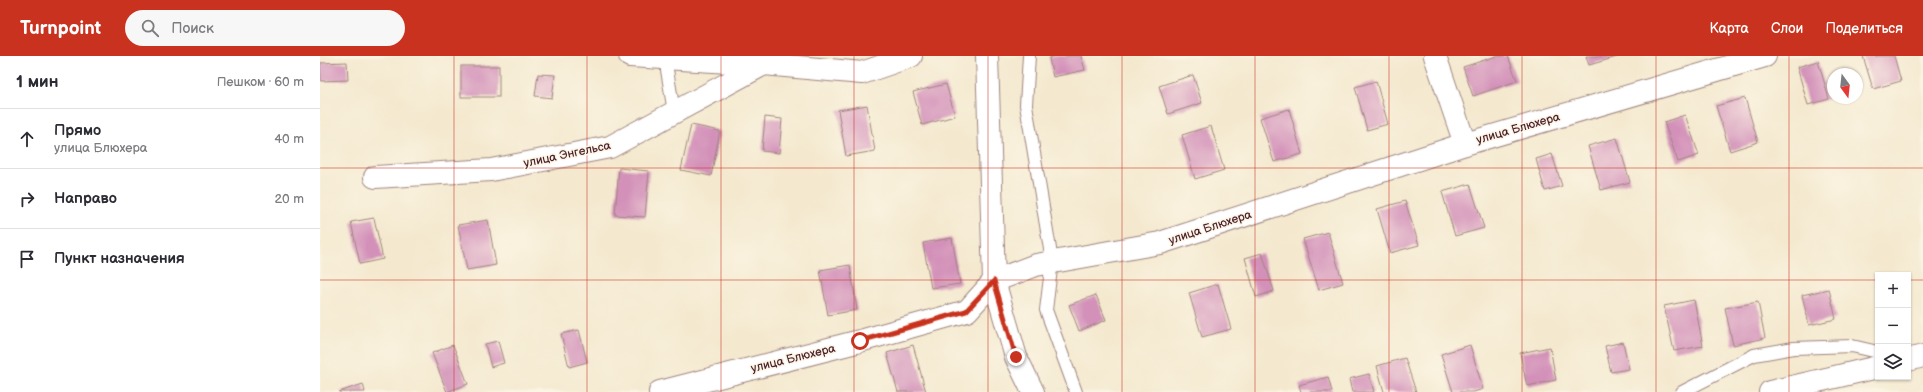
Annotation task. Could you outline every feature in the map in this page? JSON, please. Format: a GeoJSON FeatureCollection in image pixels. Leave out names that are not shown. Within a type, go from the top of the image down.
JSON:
{"type":"FeatureCollection","features":[{"type":"Feature","properties":{"kind":"street"},"geometry":{"type":"LineString","coordinates":[[630,56],[764,64],[862,73],[912,56]]}},
{"type":"Feature","properties":{"kind":"street"},"geometry":{"type":"LineString","coordinates":[[987,56],[994,281],[1016,357],[1033,392]]}},
{"type":"Feature","properties":{"kind":"street"},"geometry":{"type":"LineString","coordinates":[[1435,56],[1466,144]]}},
{"type":"Feature","properties":{"kind":"street","name":"улица Блюхера"},"geometry":{"type":"LineString","coordinates":[[660,392],[860,341],[966,311],[994,281],[1052,261],[1160,243],[1466,144],[1765,56]]}},
{"type":"Feature","properties":{"kind":"street","name":"улица Энгельса"},"geometry":{"type":"LineString","coordinates":[[375,177],[491,170],[610,148],[764,64]]}},
{"type":"Feature","properties":{"kind":"street"},"geometry":{"type":"LineString","coordinates":[[1015,392],[1016,357]]}},
{"type":"Feature","properties":{"kind":"street"},"geometry":{"type":"LineString","coordinates":[[1770,392],[1875,368]]}},
{"type":"Feature","properties":{"kind":"lane"},"geometry":{"type":"LineString","coordinates":[[1029,56],[1026,105],[1052,261],[1046,310],[1076,392]]}},
{"type":"Feature","properties":{"kind":"lane"},"geometry":{"type":"LineString","coordinates":[[665,58],[674,112]]}},
{"type":"Feature","properties":{"kind":"lane"},"geometry":{"type":"LineString","coordinates":[[1682,392],[1754,355],[1794,348],[1845,346],[1852,346],[1875,351]]}},
{"type":"Feature","properties":{"kind":"building"},"geometry":{"type":"Polygon","coordinates":[[[1057,56],[1081,56],[1085,70],[1053,77],[1049,58],[1057,56]]]}},
{"type":"Feature","properties":{"kind":"building"},"geometry":{"type":"Polygon","coordinates":[[[1497,56],[1508,56],[1517,81],[1473,96],[1463,67],[1497,56]]]}},
{"type":"Feature","properties":{"kind":"building"},"geometry":{"type":"Polygon","coordinates":[[[1586,56],[1620,56],[1589,65],[1586,56]]]}},
{"type":"Feature","properties":{"kind":"building"},"geometry":{"type":"Polygon","coordinates":[[[1863,56],[1894,56],[1901,81],[1873,89],[1863,56]]]}},
{"type":"Feature","properties":{"kind":"building"},"geometry":{"type":"Polygon","coordinates":[[[1818,61],[1827,92],[1827,100],[1808,105],[1797,67],[1818,61]]]}},
{"type":"Feature","properties":{"kind":"building"},"geometry":{"type":"Polygon","coordinates":[[[347,62],[348,80],[321,81],[320,63],[347,62]]]}},
{"type":"Feature","properties":{"kind":"building"},"geometry":{"type":"Polygon","coordinates":[[[461,66],[499,66],[499,97],[461,97],[461,66]]]}},
{"type":"Feature","properties":{"kind":"building"},"geometry":{"type":"Polygon","coordinates":[[[538,74],[555,75],[552,98],[535,96],[538,74]]]}},
{"type":"Feature","properties":{"kind":"building"},"geometry":{"type":"Polygon","coordinates":[[[1193,75],[1202,103],[1168,114],[1159,86],[1193,75]]]}},
{"type":"Feature","properties":{"kind":"building"},"geometry":{"type":"Polygon","coordinates":[[[1376,81],[1388,124],[1367,130],[1355,87],[1376,81]]]}},
{"type":"Feature","properties":{"kind":"building"},"geometry":{"type":"Polygon","coordinates":[[[946,84],[955,116],[922,125],[913,92],[946,84]]]}},
{"type":"Feature","properties":{"kind":"building"},"geometry":{"type":"Polygon","coordinates":[[[1745,98],[1758,142],[1730,151],[1716,106],[1745,98]]]}},
{"type":"Feature","properties":{"kind":"building"},"geometry":{"type":"Polygon","coordinates":[[[867,105],[875,151],[846,156],[838,110],[867,105]]]}},
{"type":"Feature","properties":{"kind":"building"},"geometry":{"type":"Polygon","coordinates":[[[1289,109],[1302,154],[1274,162],[1260,118],[1289,109]]]}},
{"type":"Feature","properties":{"kind":"building"},"geometry":{"type":"Polygon","coordinates":[[[1685,115],[1699,155],[1678,162],[1664,122],[1685,115]]]}},
{"type":"Feature","properties":{"kind":"building"},"geometry":{"type":"Polygon","coordinates":[[[765,117],[782,119],[779,153],[762,151],[765,117]]]}},
{"type":"Feature","properties":{"kind":"building"},"geometry":{"type":"Polygon","coordinates":[[[691,125],[720,131],[711,176],[681,170],[691,125]]]}},
{"type":"Feature","properties":{"kind":"building"},"geometry":{"type":"Polygon","coordinates":[[[1211,126],[1224,170],[1195,179],[1182,135],[1211,126]]]}},
{"type":"Feature","properties":{"kind":"building"},"geometry":{"type":"Polygon","coordinates":[[[1617,138],[1630,182],[1601,190],[1588,146],[1617,138]]]}},
{"type":"Feature","properties":{"kind":"building"},"geometry":{"type":"Polygon","coordinates":[[[1552,154],[1562,186],[1545,191],[1536,159],[1552,154]]]}},
{"type":"Feature","properties":{"kind":"building"},"geometry":{"type":"Polygon","coordinates":[[[619,168],[649,171],[645,217],[615,215],[619,168]]]}},
{"type":"Feature","properties":{"kind":"building"},"geometry":{"type":"Polygon","coordinates":[[[1470,184],[1484,228],[1455,236],[1442,192],[1470,184]]]}},
{"type":"Feature","properties":{"kind":"building"},"geometry":{"type":"Polygon","coordinates":[[[1405,201],[1419,245],[1390,253],[1377,209],[1405,201]]]}},
{"type":"Feature","properties":{"kind":"building"},"geometry":{"type":"Polygon","coordinates":[[[374,218],[383,259],[360,264],[351,222],[374,218]]]}},
{"type":"Feature","properties":{"kind":"building"},"geometry":{"type":"Polygon","coordinates":[[[488,220],[496,265],[467,270],[458,225],[488,220]]]}},
{"type":"Feature","properties":{"kind":"building"},"geometry":{"type":"Polygon","coordinates":[[[1328,232],[1343,283],[1319,290],[1303,239],[1328,232]]]}},
{"type":"Feature","properties":{"kind":"building"},"geometry":{"type":"Polygon","coordinates":[[[952,238],[960,284],[931,288],[923,243],[952,238]]]}},
{"type":"Feature","properties":{"kind":"building"},"geometry":{"type":"Polygon","coordinates":[[[1262,253],[1274,291],[1256,297],[1245,258],[1262,253]]]}},
{"type":"Feature","properties":{"kind":"building"},"geometry":{"type":"Polygon","coordinates":[[[850,265],[857,310],[828,315],[820,270],[850,265]]]}},
{"type":"Feature","properties":{"kind":"building"},"geometry":{"type":"Polygon","coordinates":[[[1218,284],[1231,329],[1202,337],[1189,293],[1218,284]]]}},
{"type":"Feature","properties":{"kind":"building"},"geometry":{"type":"Polygon","coordinates":[[[1829,289],[1836,319],[1809,325],[1802,295],[1829,289]]]}},
{"type":"Feature","properties":{"kind":"building"},"geometry":{"type":"Polygon","coordinates":[[[1096,295],[1106,320],[1079,331],[1069,305],[1096,295]]]}},
{"type":"Feature","properties":{"kind":"building"},"geometry":{"type":"Polygon","coordinates":[[[1694,300],[1703,346],[1674,351],[1664,306],[1694,300]]]}},
{"type":"Feature","properties":{"kind":"building"},"geometry":{"type":"Polygon","coordinates":[[[1758,302],[1765,338],[1733,345],[1725,308],[1758,302]]]}},
{"type":"Feature","properties":{"kind":"building"},"geometry":{"type":"Polygon","coordinates":[[[579,330],[587,362],[569,367],[561,334],[579,330]]]}},
{"type":"Feature","properties":{"kind":"building"},"geometry":{"type":"Polygon","coordinates":[[[498,341],[504,363],[491,367],[485,344],[498,341]]]}},
{"type":"Feature","properties":{"kind":"building"},"geometry":{"type":"Polygon","coordinates":[[[1623,342],[1629,369],[1611,372],[1605,346],[1623,342]]]}},
{"type":"Feature","properties":{"kind":"building"},"geometry":{"type":"Polygon","coordinates":[[[453,345],[468,384],[447,392],[432,353],[453,345]]]}},
{"type":"Feature","properties":{"kind":"building"},"geometry":{"type":"Polygon","coordinates":[[[913,345],[926,392],[898,392],[887,353],[913,345]]]}},
{"type":"Feature","properties":{"kind":"building"},"geometry":{"type":"Polygon","coordinates":[[[1470,345],[1483,389],[1474,392],[1453,392],[1441,354],[1470,345]]]}},
{"type":"Feature","properties":{"kind":"building"},"geometry":{"type":"Polygon","coordinates":[[[1550,347],[1556,380],[1527,386],[1520,353],[1550,347]]]}},
{"type":"Feature","properties":{"kind":"building"},"geometry":{"type":"Polygon","coordinates":[[[1405,358],[1416,392],[1384,392],[1377,366],[1405,358]]]}},
{"type":"Feature","properties":{"kind":"building"},"geometry":{"type":"Polygon","coordinates":[[[1369,374],[1374,392],[1352,392],[1349,379],[1369,374]]]}},
{"type":"Feature","properties":{"kind":"building"},"geometry":{"type":"Polygon","coordinates":[[[1328,377],[1332,392],[1301,392],[1299,385],[1328,377]]]}},
{"type":"Feature","properties":{"kind":"building"},"geometry":{"type":"Polygon","coordinates":[[[363,384],[365,392],[339,392],[363,384]]]}},
{"type":"Feature","properties":{"kind":"route"},"geometry":{"type":"LineString","coordinates":[[860,341],[966,311],[994,281],[1016,357]]}}]}
